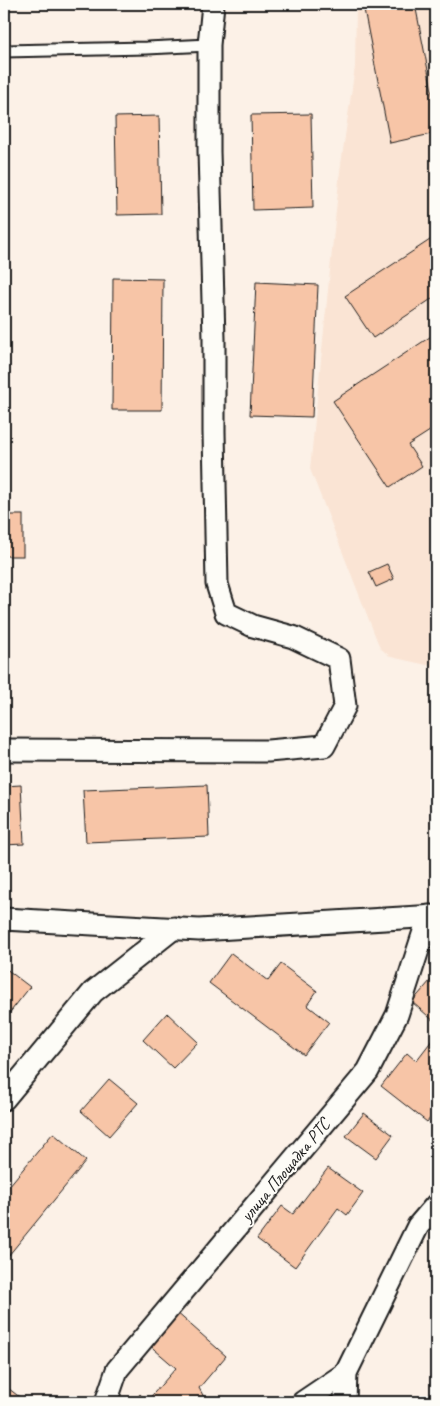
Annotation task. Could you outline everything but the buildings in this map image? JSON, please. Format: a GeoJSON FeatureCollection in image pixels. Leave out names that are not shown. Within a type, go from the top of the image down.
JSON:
{"type":"FeatureCollection","features":[{"type":"Feature","properties":{"kind":"street"},"geometry":{"type":"LineString","coordinates":[[4,750],[268,751],[324,746],[345,706],[339,659],[293,638],[253,626],[226,612],[216,584],[214,339],[209,151],[209,45],[213,4]]}},
{"type":"Feature","properties":{"kind":"street"},"geometry":{"type":"LineString","coordinates":[[4,918],[199,930],[433,916]]}},
{"type":"Feature","properties":{"kind":"street","name":"улица Площадка РТС"},"geometry":{"type":"LineString","coordinates":[[106,1402],[117,1370],[368,1071],[397,1015],[433,916]]}},
{"type":"Feature","properties":{"kind":"street"},"geometry":{"type":"LineString","coordinates":[[4,1099],[16,1082],[93,992],[174,928]]}},
{"type":"Feature","properties":{"kind":"street"},"geometry":{"type":"LineString","coordinates":[[345,1402],[346,1373],[418,1226],[436,1205]]}},
{"type":"Feature","properties":{"kind":"street"},"geometry":{"type":"LineString","coordinates":[[303,1402],[346,1373]]}},
{"type":"Feature","properties":{"kind":"lane"},"geometry":{"type":"LineString","coordinates":[[4,51],[209,45]]}},
{"type":"Feature","properties":{"kind":"shaded area"},"geometry":{"type":"Polygon","coordinates":[[[356,4],[436,4],[436,667],[391,657],[380,648],[310,469],[340,171],[355,67],[356,4]]]}}]}
